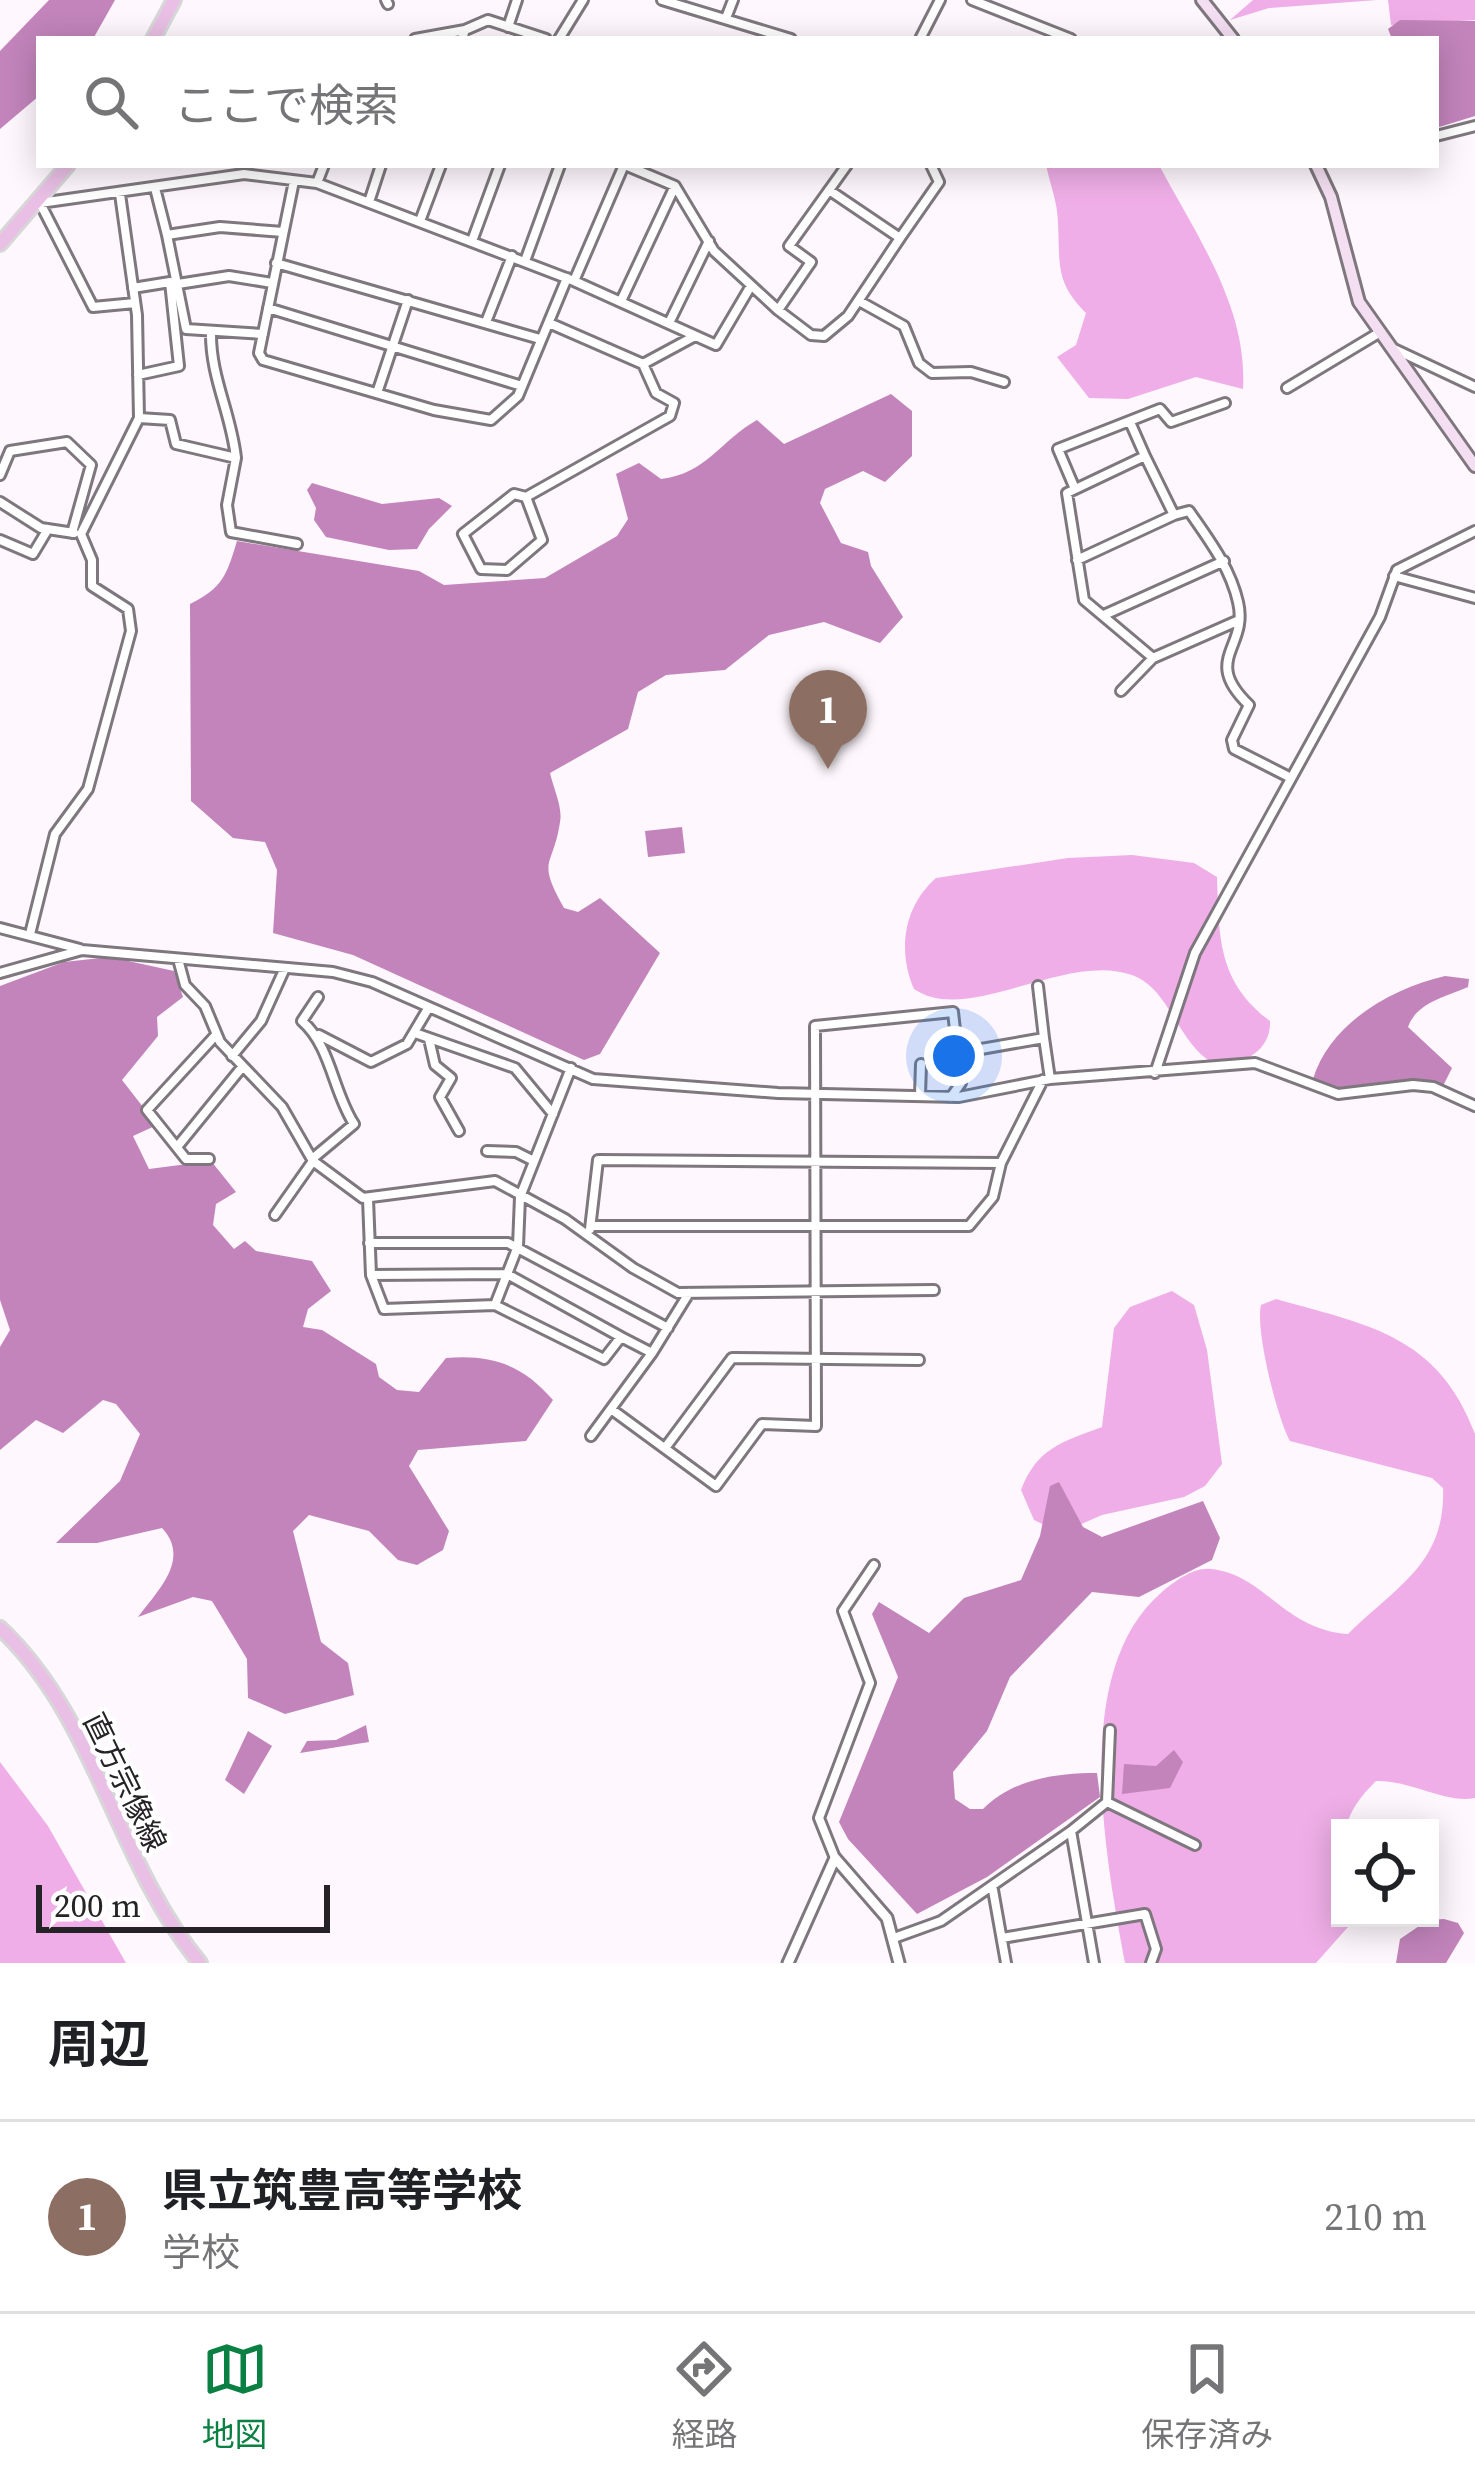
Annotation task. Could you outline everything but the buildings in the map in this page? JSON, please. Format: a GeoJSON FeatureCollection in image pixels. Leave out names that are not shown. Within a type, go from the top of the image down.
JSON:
{"type":"FeatureCollection","features":[{"type":"Feature","properties":{"kind":"main road"},"geometry":{"type":"LineString","coordinates":[[155,36],[174,0]]}},
{"type":"Feature","properties":{"kind":"main road"},"geometry":{"type":"LineString","coordinates":[[1202,0],[1231,36]]}},
{"type":"Feature","properties":{"kind":"main road"},"geometry":{"type":"LineString","coordinates":[[0,244],[66,168]]}},
{"type":"Feature","properties":{"kind":"main road"},"geometry":{"type":"LineString","coordinates":[[1317,168],[1331,197],[1349,276],[1377,334],[1475,466]]}},
{"type":"Feature","properties":{"kind":"main road","name":"直方宗像線"},"geometry":{"type":"LineString","coordinates":[[0,1628],[45,1679],[158,1902],[195,1961]]}},
{"type":"Feature","properties":{"kind":"street"},"geometry":{"type":"LineString","coordinates":[[508,27],[517,0]]}},
{"type":"Feature","properties":{"kind":"street"},"geometry":{"type":"LineString","coordinates":[[561,36],[583,0]]}},
{"type":"Feature","properties":{"kind":"street"},"geometry":{"type":"LineString","coordinates":[[662,0],[782,36]]}},
{"type":"Feature","properties":{"kind":"street"},"geometry":{"type":"LineString","coordinates":[[726,18],[733,0]]}},
{"type":"Feature","properties":{"kind":"street"},"geometry":{"type":"LineString","coordinates":[[922,36],[940,0]]}},
{"type":"Feature","properties":{"kind":"street"},"geometry":{"type":"LineString","coordinates":[[972,0],[1063,36]]}},
{"type":"Feature","properties":{"kind":"street"},"geometry":{"type":"LineString","coordinates":[[464,34],[488,20],[536,36]]}},
{"type":"Feature","properties":{"kind":"street"},"geometry":{"type":"LineString","coordinates":[[1439,135],[1475,126]]}},
{"type":"Feature","properties":{"kind":"street"},"geometry":{"type":"LineString","coordinates":[[192,168],[194,178]]}},
{"type":"Feature","properties":{"kind":"street"},"geometry":{"type":"LineString","coordinates":[[317,183],[323,168]]}},
{"type":"Feature","properties":{"kind":"street"},"geometry":{"type":"LineString","coordinates":[[369,202],[380,168]]}},
{"type":"Feature","properties":{"kind":"street"},"geometry":{"type":"LineString","coordinates":[[420,221],[439,168]]}},
{"type":"Feature","properties":{"kind":"street"},"geometry":{"type":"LineString","coordinates":[[472,241],[499,168]]}},
{"type":"Feature","properties":{"kind":"street"},"geometry":{"type":"LineString","coordinates":[[525,261],[559,168]]}},
{"type":"Feature","properties":{"kind":"street"},"geometry":{"type":"LineString","coordinates":[[294,181],[263,334],[263,360],[490,420],[522,386],[624,168]]}},
{"type":"Feature","properties":{"kind":"street"},"geometry":{"type":"LineString","coordinates":[[632,168],[674,186],[709,242],[749,289],[811,335],[824,336],[859,302],[939,182],[932,168]]}},
{"type":"Feature","properties":{"kind":"street"},"geometry":{"type":"LineString","coordinates":[[778,310],[811,262],[789,246],[845,168]]}},
{"type":"Feature","properties":{"kind":"street"},"geometry":{"type":"LineString","coordinates":[[135,303],[93,307],[40,203],[120,194],[244,170],[317,183],[571,279],[716,345],[749,289]]}},
{"type":"Feature","properties":{"kind":"street"},"geometry":{"type":"LineString","coordinates":[[621,301],[674,186]]}},
{"type":"Feature","properties":{"kind":"street"},"geometry":{"type":"LineString","coordinates":[[154,188],[186,329],[263,334]]}},
{"type":"Feature","properties":{"kind":"street"},"geometry":{"type":"LineString","coordinates":[[829,190],[900,238]]}},
{"type":"Feature","properties":{"kind":"street"},"geometry":{"type":"LineString","coordinates":[[77,533],[139,418],[135,303],[120,194]]}},
{"type":"Feature","properties":{"kind":"street"},"geometry":{"type":"LineString","coordinates":[[167,235],[220,227],[283,232]]}},
{"type":"Feature","properties":{"kind":"street"},"geometry":{"type":"LineString","coordinates":[[669,323],[709,242]]}},
{"type":"Feature","properties":{"kind":"street"},"geometry":{"type":"LineString","coordinates":[[486,322],[512,256]]}},
{"type":"Feature","properties":{"kind":"street"},"geometry":{"type":"LineString","coordinates":[[276,263],[540,339]]}},
{"type":"Feature","properties":{"kind":"street"},"geometry":{"type":"LineString","coordinates":[[178,284],[229,276],[272,283]]}},
{"type":"Feature","properties":{"kind":"street"},"geometry":{"type":"LineString","coordinates":[[133,288],[170,282],[179,366],[138,375]]}},
{"type":"Feature","properties":{"kind":"street"},"geometry":{"type":"LineString","coordinates":[[377,393],[408,300]]}},
{"type":"Feature","properties":{"kind":"street"},"geometry":{"type":"LineString","coordinates":[[859,302],[904,326],[919,363],[932,373],[982,374],[1004,382]]}},
{"type":"Feature","properties":{"kind":"street"},"geometry":{"type":"LineString","coordinates":[[268,308],[522,386]]}},
{"type":"Feature","properties":{"kind":"street"},"geometry":{"type":"LineString","coordinates":[[526,497],[542,540],[507,570],[476,566],[463,534],[514,494],[526,497],[670,416],[674,403],[656,392],[643,364],[548,322]]}},
{"type":"Feature","properties":{"kind":"street"},"geometry":{"type":"LineString","coordinates":[[211,331],[211,365],[232,415],[236,458],[227,505],[231,532],[297,544]]}},
{"type":"Feature","properties":{"kind":"street"},"geometry":{"type":"LineString","coordinates":[[1287,388],[1377,334]]}},
{"type":"Feature","properties":{"kind":"street"},"geometry":{"type":"LineString","coordinates":[[643,364],[696,336]]}},
{"type":"Feature","properties":{"kind":"street"},"geometry":{"type":"LineString","coordinates":[[1387,346],[1475,387]]}},
{"type":"Feature","properties":{"kind":"street"},"geometry":{"type":"LineString","coordinates":[[1075,489],[1058,449],[1160,409],[1171,422],[1226,403]]}},
{"type":"Feature","properties":{"kind":"street"},"geometry":{"type":"LineString","coordinates":[[139,418],[170,420],[176,444],[236,458]]}},
{"type":"Feature","properties":{"kind":"street"},"geometry":{"type":"LineString","coordinates":[[1130,422],[1174,514]]}},
{"type":"Feature","properties":{"kind":"street"},"geometry":{"type":"LineString","coordinates":[[0,475],[10,451],[68,442],[92,465],[77,533],[92,560],[92,586],[128,609],[131,631],[88,789],[55,834],[30,934]]}},
{"type":"Feature","properties":{"kind":"street"},"geometry":{"type":"LineString","coordinates":[[1145,456],[1067,493],[1084,600],[1153,658]]}},
{"type":"Feature","properties":{"kind":"street"},"geometry":{"type":"LineString","coordinates":[[0,502],[48,529],[77,533]]}},
{"type":"Feature","properties":{"kind":"street"},"geometry":{"type":"LineString","coordinates":[[1077,560],[1174,514],[1189,512],[1224,561],[1240,608],[1225,667],[1228,684],[1249,705],[1232,740],[1234,749],[1291,778]]}},
{"type":"Feature","properties":{"kind":"street"},"geometry":{"type":"LineString","coordinates":[[0,540],[33,554],[48,529]]}},
{"type":"Feature","properties":{"kind":"street"},"geometry":{"type":"LineString","coordinates":[[1155,1075],[1196,953],[1380,617],[1394,576],[1408,560],[1475,531]]}},
{"type":"Feature","properties":{"kind":"street"},"geometry":{"type":"LineString","coordinates":[[1104,616],[1224,561]]}},
{"type":"Feature","properties":{"kind":"street"},"geometry":{"type":"LineString","coordinates":[[1394,576],[1475,598]]}},
{"type":"Feature","properties":{"kind":"street"},"geometry":{"type":"LineString","coordinates":[[1121,691],[1153,658],[1237,621]]}},
{"type":"Feature","properties":{"kind":"street"},"geometry":{"type":"LineString","coordinates":[[0,928],[82,950],[285,968],[372,982],[593,1079],[815,1094],[951,1097],[1047,1080],[1155,1075],[1255,1063],[1338,1094],[1352,1096],[1413,1085],[1433,1087],[1475,1106]]}},
{"type":"Feature","properties":{"kind":"street"},"geometry":{"type":"LineString","coordinates":[[0,973],[82,950]]}},
{"type":"Feature","properties":{"kind":"street"},"geometry":{"type":"LineString","coordinates":[[178,958],[184,985],[205,1006],[215,1036],[282,1106],[313,1160],[368,1199],[472,1180],[495,1181],[589,1231],[633,1268],[678,1293],[934,1290]]}},
{"type":"Feature","properties":{"kind":"street"},"geometry":{"type":"LineString","coordinates":[[232,1056],[261,1021],[285,968]]}},
{"type":"Feature","properties":{"kind":"street"},"geometry":{"type":"LineString","coordinates":[[589,1231],[969,1226],[992,1197],[1001,1163],[1047,1080],[1038,986]]}},
{"type":"Feature","properties":{"kind":"street"},"geometry":{"type":"LineString","coordinates":[[318,997],[302,1022],[371,1062],[407,1044],[429,1007]]}},
{"type":"Feature","properties":{"kind":"street"},"geometry":{"type":"LineString","coordinates":[[611,1409],[716,1486],[761,1424],[816,1426],[814,1026],[953,1012],[961,1083],[951,1097]]}},
{"type":"Feature","properties":{"kind":"street"},"geometry":{"type":"LineString","coordinates":[[416,1034],[515,1068],[553,1114]]}},
{"type":"Feature","properties":{"kind":"street"},"geometry":{"type":"LineString","coordinates":[[275,1215],[313,1160],[354,1124],[338,1099],[318,1035]]}},
{"type":"Feature","properties":{"kind":"street"},"geometry":{"type":"LineString","coordinates":[[209,1159],[186,1159],[147,1110],[215,1036]]}},
{"type":"Feature","properties":{"kind":"street"},"geometry":{"type":"LineString","coordinates":[[428,1037],[435,1065],[451,1078],[440,1097],[459,1131]]}},
{"type":"Feature","properties":{"kind":"street"},"geometry":{"type":"LineString","coordinates":[[958,1053],[1044,1038]]}},
{"type":"Feature","properties":{"kind":"street"},"geometry":{"type":"LineString","coordinates":[[920,1095],[921,1064]]}},
{"type":"Feature","properties":{"kind":"street"},"geometry":{"type":"LineString","coordinates":[[177,1147],[244,1066]]}},
{"type":"Feature","properties":{"kind":"street"},"geometry":{"type":"LineString","coordinates":[[495,1305],[518,1246],[520,1197],[571,1068]]}},
{"type":"Feature","properties":{"kind":"street"},"geometry":{"type":"LineString","coordinates":[[487,1151],[516,1152],[534,1161]]}},
{"type":"Feature","properties":{"kind":"street"},"geometry":{"type":"LineString","coordinates":[[589,1231],[598,1160],[1001,1163]]}},
{"type":"Feature","properties":{"kind":"street"},"geometry":{"type":"LineString","coordinates":[[368,1199],[371,1275],[384,1309],[495,1305],[604,1359],[621,1336]]}},
{"type":"Feature","properties":{"kind":"street"},"geometry":{"type":"LineString","coordinates":[[369,1243],[518,1246],[668,1328]]}},
{"type":"Feature","properties":{"kind":"street"},"geometry":{"type":"LineString","coordinates":[[371,1275],[507,1274],[652,1353]]}},
{"type":"Feature","properties":{"kind":"street"},"geometry":{"type":"LineString","coordinates":[[591,1436],[689,1293]]}},
{"type":"Feature","properties":{"kind":"street"},"geometry":{"type":"LineString","coordinates":[[665,1448],[732,1358],[919,1360]]}},
{"type":"Feature","properties":{"kind":"street"},"geometry":{"type":"LineString","coordinates":[[874,1565],[843,1611],[870,1683],[819,1818],[836,1858],[887,1918],[899,1963]]}},
{"type":"Feature","properties":{"kind":"street"},"geometry":{"type":"LineString","coordinates":[[894,1938],[941,1921],[993,1889],[1107,1802],[1110,1730]]}},
{"type":"Feature","properties":{"kind":"street"},"geometry":{"type":"LineString","coordinates":[[1107,1802],[1196,1845]]}},
{"type":"Feature","properties":{"kind":"street"},"geometry":{"type":"LineString","coordinates":[[1071,1831],[1094,1963]]}},
{"type":"Feature","properties":{"kind":"street"},"geometry":{"type":"LineString","coordinates":[[788,1963],[836,1858]]}},
{"type":"Feature","properties":{"kind":"street"},"geometry":{"type":"LineString","coordinates":[[993,1889],[1006,1963]]}},
{"type":"Feature","properties":{"kind":"street"},"geometry":{"type":"LineString","coordinates":[[1002,1938],[1145,1914],[1156,1949],[1151,1963]]}},
{"type":"Feature","properties":{"kind":"shaded area"},"geometry":{"type":"Polygon","coordinates":[[[49,0],[115,0],[95,36],[36,36],[36,99],[0,129],[0,51],[49,0]]]}},
{"type":"Feature","properties":{"kind":"shaded area"},"geometry":{"type":"Polygon","coordinates":[[[1253,0],[1377,0],[1269,8],[1230,20],[1253,0]]]}},
{"type":"Feature","properties":{"kind":"shaded area"},"geometry":{"type":"Polygon","coordinates":[[[1388,0],[1475,0],[1475,20],[1391,25],[1388,0]]]}},
{"type":"Feature","properties":{"kind":"shaded area"},"geometry":{"type":"Polygon","coordinates":[[[1400,20],[1475,21],[1475,116],[1439,127],[1439,36],[1391,36],[1388,29],[1400,20]]]}},
{"type":"Feature","properties":{"kind":"shaded area"},"geometry":{"type":"Polygon","coordinates":[[[1047,168],[1161,168],[1228,301],[1237,329],[1243,389],[1196,377],[1128,399],[1089,398],[1057,357],[1076,345],[1086,313],[1061,272],[1057,209],[1047,168]]]}},
{"type":"Feature","properties":{"kind":"shaded area"},"geometry":{"type":"Polygon","coordinates":[[[891,394],[912,411],[912,456],[885,482],[863,471],[825,489],[820,503],[841,543],[868,552],[871,566],[903,617],[880,643],[824,622],[769,635],[725,670],[666,675],[638,692],[628,729],[550,773],[561,816],[549,871],[564,908],[578,912],[600,898],[660,953],[600,1054],[584,1060],[353,955],[273,933],[277,870],[265,842],[233,838],[191,801],[190,604],[222,579],[237,541],[419,571],[444,585],[545,578],[617,536],[628,519],[616,474],[639,463],[661,479],[677,476],[702,463],[757,420],[784,444],[891,394]]]}},
{"type":"Feature","properties":{"kind":"shaded area"},"geometry":{"type":"Polygon","coordinates":[[[312,483],[382,504],[439,498],[452,506],[417,549],[389,550],[326,537],[314,520],[316,508],[307,490],[312,483]]]}},
{"type":"Feature","properties":{"kind":"shaded area"},"geometry":{"type":"Polygon","coordinates":[[[682,827],[685,853],[648,857],[645,831],[682,827]]]}},
{"type":"Feature","properties":{"kind":"shaded area"},"geometry":{"type":"Polygon","coordinates":[[[1132,855],[1194,863],[1217,877],[1221,939],[1231,974],[1240,991],[1270,1021],[1262,1047],[1248,1058],[1221,1067],[1207,1059],[1157,993],[1132,975],[1078,972],[962,999],[936,998],[914,989],[906,959],[907,929],[917,902],[936,878],[1068,858],[1132,855]]]}},
{"type":"Feature","properties":{"kind":"shaded area"},"geometry":{"type":"Polygon","coordinates":[[[110,957],[174,971],[183,997],[157,1017],[158,1036],[122,1080],[157,1125],[133,1136],[149,1169],[211,1161],[236,1192],[216,1204],[213,1225],[234,1249],[245,1241],[256,1251],[312,1261],[331,1291],[308,1309],[303,1327],[322,1330],[376,1364],[379,1377],[397,1390],[419,1392],[446,1358],[478,1358],[518,1370],[553,1400],[526,1441],[418,1450],[409,1466],[449,1531],[443,1550],[417,1565],[398,1560],[369,1531],[309,1515],[293,1531],[321,1642],[348,1663],[354,1695],[285,1714],[248,1698],[247,1659],[212,1601],[193,1597],[138,1617],[172,1563],[170,1540],[162,1528],[97,1543],[56,1543],[120,1481],[140,1434],[116,1404],[103,1400],[63,1433],[36,1420],[0,1450],[0,1347],[10,1330],[0,1300],[0,986],[64,962],[110,957]]]}},
{"type":"Feature","properties":{"kind":"shaded area"},"geometry":{"type":"Polygon","coordinates":[[[1445,976],[1469,979],[1468,987],[1425,1006],[1408,1027],[1452,1068],[1443,1086],[1424,1080],[1351,1091],[1313,1079],[1321,1059],[1348,1025],[1384,999],[1445,976]]]}},
{"type":"Feature","properties":{"kind":"shaded area"},"geometry":{"type":"Polygon","coordinates":[[[1172,1291],[1194,1305],[1207,1350],[1222,1464],[1205,1486],[1184,1497],[1102,1515],[1061,1533],[1034,1520],[1021,1490],[1035,1465],[1063,1442],[1102,1427],[1114,1328],[1130,1307],[1172,1291]]]}},
{"type":"Feature","properties":{"kind":"shaded area"},"geometry":{"type":"Polygon","coordinates":[[[1276,1299],[1396,1339],[1441,1375],[1475,1434],[1475,1798],[1452,1798],[1376,1781],[1350,1819],[1331,1819],[1331,1927],[1348,1927],[1316,1963],[1125,1963],[1110,1872],[1102,1768],[1104,1717],[1114,1669],[1133,1626],[1172,1584],[1211,1569],[1246,1581],[1307,1622],[1348,1634],[1414,1572],[1427,1555],[1442,1514],[1443,1488],[1432,1478],[1290,1441],[1264,1353],[1261,1305],[1276,1299]]]}},
{"type":"Feature","properties":{"kind":"shaded area"},"geometry":{"type":"Polygon","coordinates":[[[1059,1482],[1083,1527],[1102,1537],[1203,1501],[1220,1538],[1212,1560],[1139,1597],[1092,1592],[1010,1677],[987,1731],[953,1772],[955,1799],[970,1809],[983,1809],[1008,1791],[1036,1780],[1097,1773],[1100,1797],[987,1877],[917,1914],[848,1839],[839,1822],[898,1677],[872,1614],[879,1602],[929,1633],[964,1598],[1021,1580],[1040,1536],[1050,1486],[1059,1482]]]}},
{"type":"Feature","properties":{"kind":"shaded area"},"geometry":{"type":"Polygon","coordinates":[[[366,1725],[369,1742],[300,1753],[307,1741],[336,1740],[366,1725]]]}},
{"type":"Feature","properties":{"kind":"shaded area"},"geometry":{"type":"Polygon","coordinates":[[[248,1731],[272,1746],[244,1794],[225,1780],[248,1731]]]}},
{"type":"Feature","properties":{"kind":"shaded area"},"geometry":{"type":"Polygon","coordinates":[[[1174,1750],[1183,1762],[1170,1788],[1122,1794],[1124,1764],[1156,1766],[1174,1750]]]}},
{"type":"Feature","properties":{"kind":"shaded area"},"geometry":{"type":"Polygon","coordinates":[[[0,1762],[48,1826],[126,1963],[0,1963],[0,1762]]]}},
{"type":"Feature","properties":{"kind":"shaded area"},"geometry":{"type":"Polygon","coordinates":[[[1439,1919],[1458,1923],[1464,1933],[1446,1963],[1396,1963],[1400,1939],[1418,1927],[1439,1927],[1439,1919]]]}},
{"type":"Feature","properties":{"kind":"place","name":"県立筑豊高等学校"},"geometry":{"type":"Point","coordinates":[828,769]}}]}
